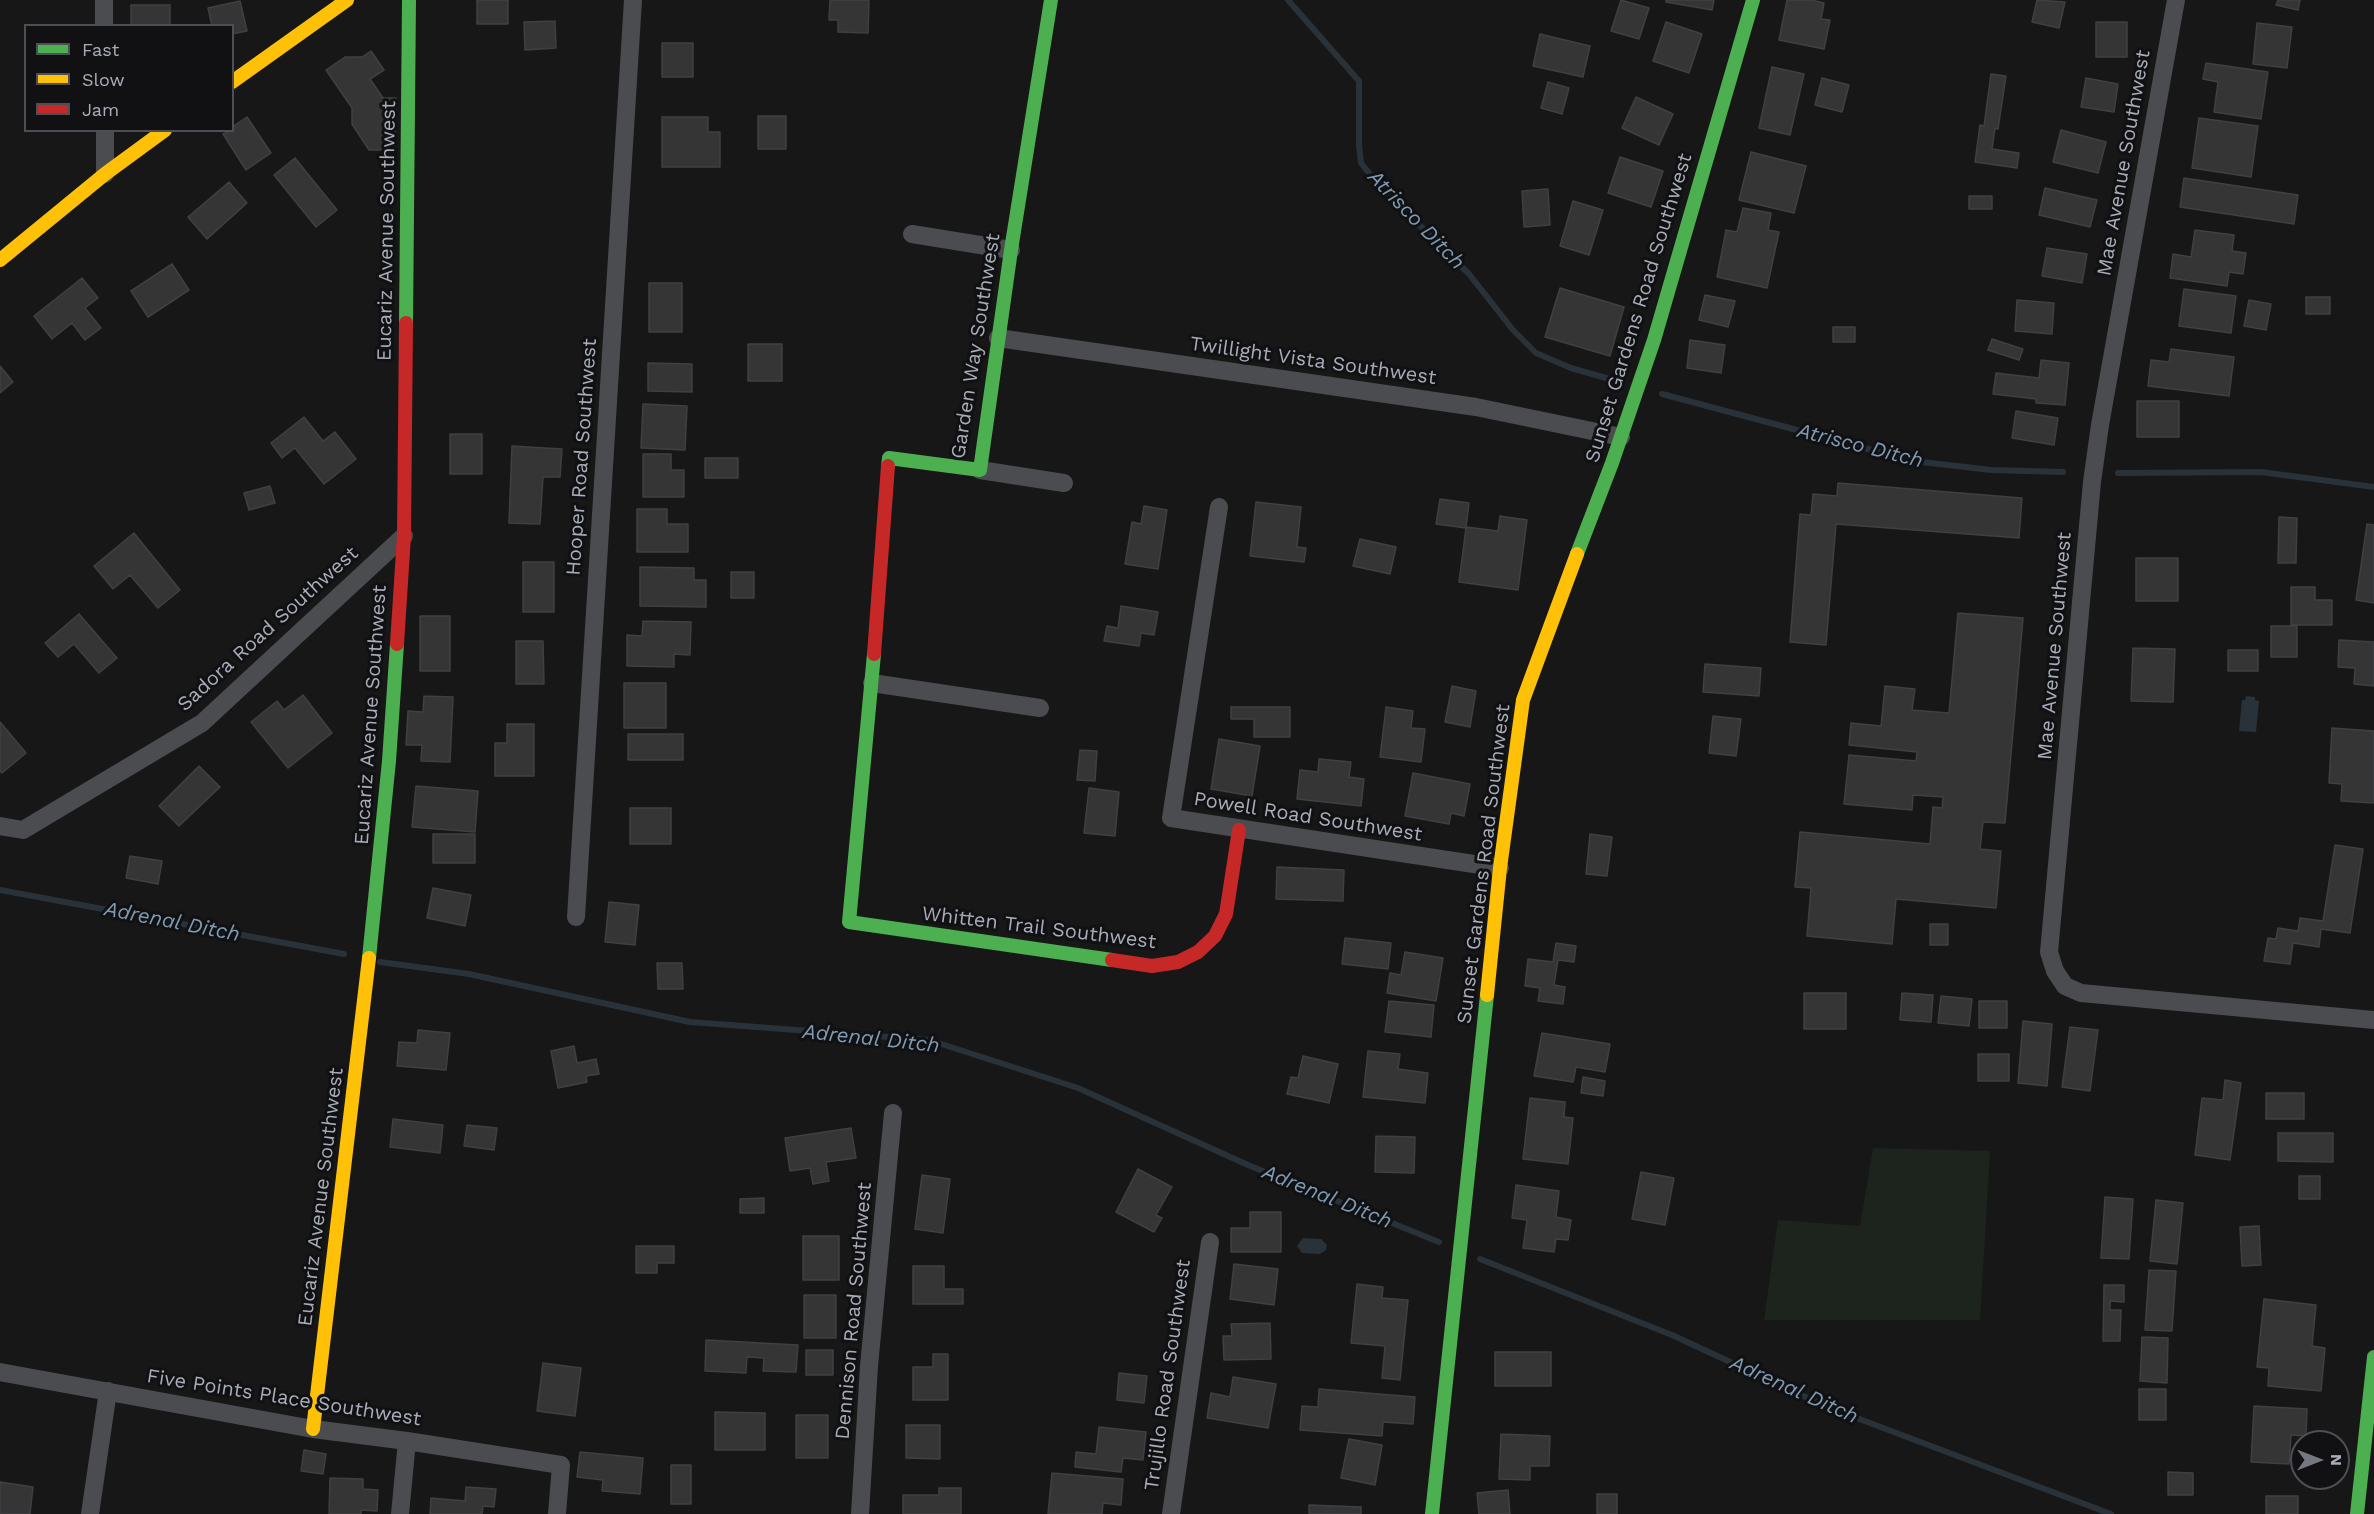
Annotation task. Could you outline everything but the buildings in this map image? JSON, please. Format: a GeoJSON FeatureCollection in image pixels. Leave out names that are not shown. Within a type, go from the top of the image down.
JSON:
{"type":"FeatureCollection","features":[{"type":"Feature","properties":{"kind":"street"},"geometry":{"type":"LineString","coordinates":[[104,0],[104,24]]}},
{"type":"Feature","properties":{"kind":"street"},"geometry":{"type":"LineString","coordinates":[[234,81],[347,0]]}},
{"type":"Feature","properties":{"kind":"street","name":"Eucariz Avenue Southwest"},"geometry":{"type":"LineString","coordinates":[[313,1429],[377,888],[389,761],[404,536],[409,0]]}},
{"type":"Feature","properties":{"kind":"street","name":"Hooper Road Southwest"},"geometry":{"type":"LineString","coordinates":[[576,917],[633,0]]}},
{"type":"Feature","properties":{"kind":"street","name":"Garden Way Southwest"},"geometry":{"type":"LineString","coordinates":[[849,922],[872,683],[889,458],[980,470],[1011,250],[1051,0]]}},
{"type":"Feature","properties":{"kind":"street","name":"Sunset Gardens Road Southwest"},"geometry":{"type":"LineString","coordinates":[[1432,1514],[1500,868],[1523,700],[1623,432],[1654,340],[1753,0]]}},
{"type":"Feature","properties":{"kind":"street","name":"Mae Avenue Southwest"},"geometry":{"type":"LineString","coordinates":[[2176,0],[2100,425],[2092,482],[2049,952],[2055,971],[2065,986],[2081,993],[2374,1020]]}},
{"type":"Feature","properties":{"kind":"street"},"geometry":{"type":"LineString","coordinates":[[105,132],[105,174]]}},
{"type":"Feature","properties":{"kind":"street"},"geometry":{"type":"LineString","coordinates":[[0,260],[105,174],[162,132]]}},
{"type":"Feature","properties":{"kind":"street"},"geometry":{"type":"LineString","coordinates":[[912,234],[1011,250]]}},
{"type":"Feature","properties":{"kind":"street","name":"Twillight Vista Southwest"},"geometry":{"type":"LineString","coordinates":[[998,338],[1476,407],[1623,432]]}},
{"type":"Feature","properties":{"kind":"street"},"geometry":{"type":"LineString","coordinates":[[980,470],[1064,483]]}},
{"type":"Feature","properties":{"kind":"street","name":"Powell Road Southwest"},"geometry":{"type":"LineString","coordinates":[[1219,507],[1171,818],[1500,868]]}},
{"type":"Feature","properties":{"kind":"street","name":"Sadora Road Southwest"},"geometry":{"type":"LineString","coordinates":[[0,826],[23,830],[201,723],[404,536]]}},
{"type":"Feature","properties":{"kind":"street"},"geometry":{"type":"LineString","coordinates":[[872,683],[1041,708]]}},
{"type":"Feature","properties":{"kind":"street","name":"Whitten Trail Southwest"},"geometry":{"type":"LineString","coordinates":[[849,922],[1152,966],[1178,962],[1198,952],[1215,936],[1226,914],[1239,830]]}},
{"type":"Feature","properties":{"kind":"street","name":"Dennison Road Southwest"},"geometry":{"type":"LineString","coordinates":[[860,1514],[869,1366],[893,1113]]}},
{"type":"Feature","properties":{"kind":"street","name":"Trujillo Road Southwest"},"geometry":{"type":"LineString","coordinates":[[1171,1514],[1210,1242]]}},
{"type":"Feature","properties":{"kind":"street"},"geometry":{"type":"LineString","coordinates":[[2357,1514],[2374,1357]]}},
{"type":"Feature","properties":{"kind":"street","name":"Five Points Place Southwest"},"geometry":{"type":"LineString","coordinates":[[0,1372],[313,1429],[561,1465],[557,1514]]}},
{"type":"Feature","properties":{"kind":"street"},"geometry":{"type":"LineString","coordinates":[[90,1514],[108,1391]]}},
{"type":"Feature","properties":{"kind":"street"},"geometry":{"type":"LineString","coordinates":[[400,1514],[407,1441]]}},
{"type":"Feature","properties":{"kind":"shaded area"},"geometry":{"type":"Polygon","coordinates":[[[2246,696],[2255,697],[2255,700],[2259,701],[2256,732],[2239,731],[2242,700],[2245,700],[2246,696]]]}},
{"type":"Feature","properties":{"kind":"shaded area"},"geometry":{"type":"Polygon","coordinates":[[[1873,1148],[1990,1151],[1980,1320],[1764,1320],[1778,1220],[1860,1226],[1873,1148]]]}},
{"type":"Feature","properties":{"kind":"shaded area"},"geometry":{"type":"Polygon","coordinates":[[[1303,1238],[1321,1239],[1327,1245],[1326,1250],[1320,1254],[1302,1253],[1297,1246],[1303,1238]]]}},
{"type":"Feature","properties":{"kind":"waterway","name":"Atrisco Ditch"},"geometry":{"type":"LineString","coordinates":[[1288,0],[1359,81],[1361,163],[1376,182],[1469,274],[1513,330],[1536,353],[1571,368],[1620,382]]}},
{"type":"Feature","properties":{"kind":"waterway","name":"Atrisco Ditch"},"geometry":{"type":"LineString","coordinates":[[1662,394],[1913,461],[1991,470],[2063,472]]}},
{"type":"Feature","properties":{"kind":"waterway","name":"Atrisco Ditch"},"geometry":{"type":"LineString","coordinates":[[2118,473],[2261,472],[2374,487]]}},
{"type":"Feature","properties":{"kind":"waterway","name":"Adrenal Ditch"},"geometry":{"type":"LineString","coordinates":[[0,890],[344,954]]}},
{"type":"Feature","properties":{"kind":"waterway","name":"Adrenal Ditch"},"geometry":{"type":"LineString","coordinates":[[380,962],[469,974],[690,1022],[929,1040],[1078,1088],[1248,1165],[1439,1242]]}},
{"type":"Feature","properties":{"kind":"waterway","name":"Adrenal Ditch"},"geometry":{"type":"LineString","coordinates":[[1480,1259],[1672,1335],[1825,1406],[2111,1514]]}},
{"type":"Feature","properties":{"kind":"traffic: fast"},"geometry":{"type":"LineString","coordinates":[[406,323],[409,0]]}},
{"type":"Feature","properties":{"kind":"traffic: fast"},"geometry":{"type":"LineString","coordinates":[[888,466],[889,458],[980,470],[1011,250],[1051,0]]}},
{"type":"Feature","properties":{"kind":"traffic: fast"},"geometry":{"type":"LineString","coordinates":[[1577,554],[1612,463],[1654,340],[1753,0]]}},
{"type":"Feature","properties":{"kind":"traffic: fast"},"geometry":{"type":"LineString","coordinates":[[369,958],[389,761],[397,644]]}},
{"type":"Feature","properties":{"kind":"traffic: fast"},"geometry":{"type":"LineString","coordinates":[[874,654],[849,922],[1112,960]]}},
{"type":"Feature","properties":{"kind":"traffic: fast"},"geometry":{"type":"LineString","coordinates":[[1432,1514],[1487,995]]}},
{"type":"Feature","properties":{"kind":"traffic: fast"},"geometry":{"type":"LineString","coordinates":[[2357,1514],[2374,1357]]}},
{"type":"Feature","properties":{"kind":"traffic: slow"},"geometry":{"type":"LineString","coordinates":[[234,81],[347,0]]}},
{"type":"Feature","properties":{"kind":"traffic: slow"},"geometry":{"type":"LineString","coordinates":[[0,260],[105,174],[162,132]]}},
{"type":"Feature","properties":{"kind":"traffic: slow"},"geometry":{"type":"LineString","coordinates":[[1487,995],[1500,868],[1523,700],[1577,554]]}},
{"type":"Feature","properties":{"kind":"traffic: slow"},"geometry":{"type":"LineString","coordinates":[[313,1429],[369,958]]}},
{"type":"Feature","properties":{"kind":"traffic: jam"},"geometry":{"type":"LineString","coordinates":[[397,644],[404,536],[406,323]]}},
{"type":"Feature","properties":{"kind":"traffic: jam"},"geometry":{"type":"LineString","coordinates":[[874,654],[888,466]]}},
{"type":"Feature","properties":{"kind":"traffic: jam"},"geometry":{"type":"LineString","coordinates":[[1112,960],[1152,966],[1178,962],[1198,952],[1215,936],[1226,914],[1239,830]]}}]}
